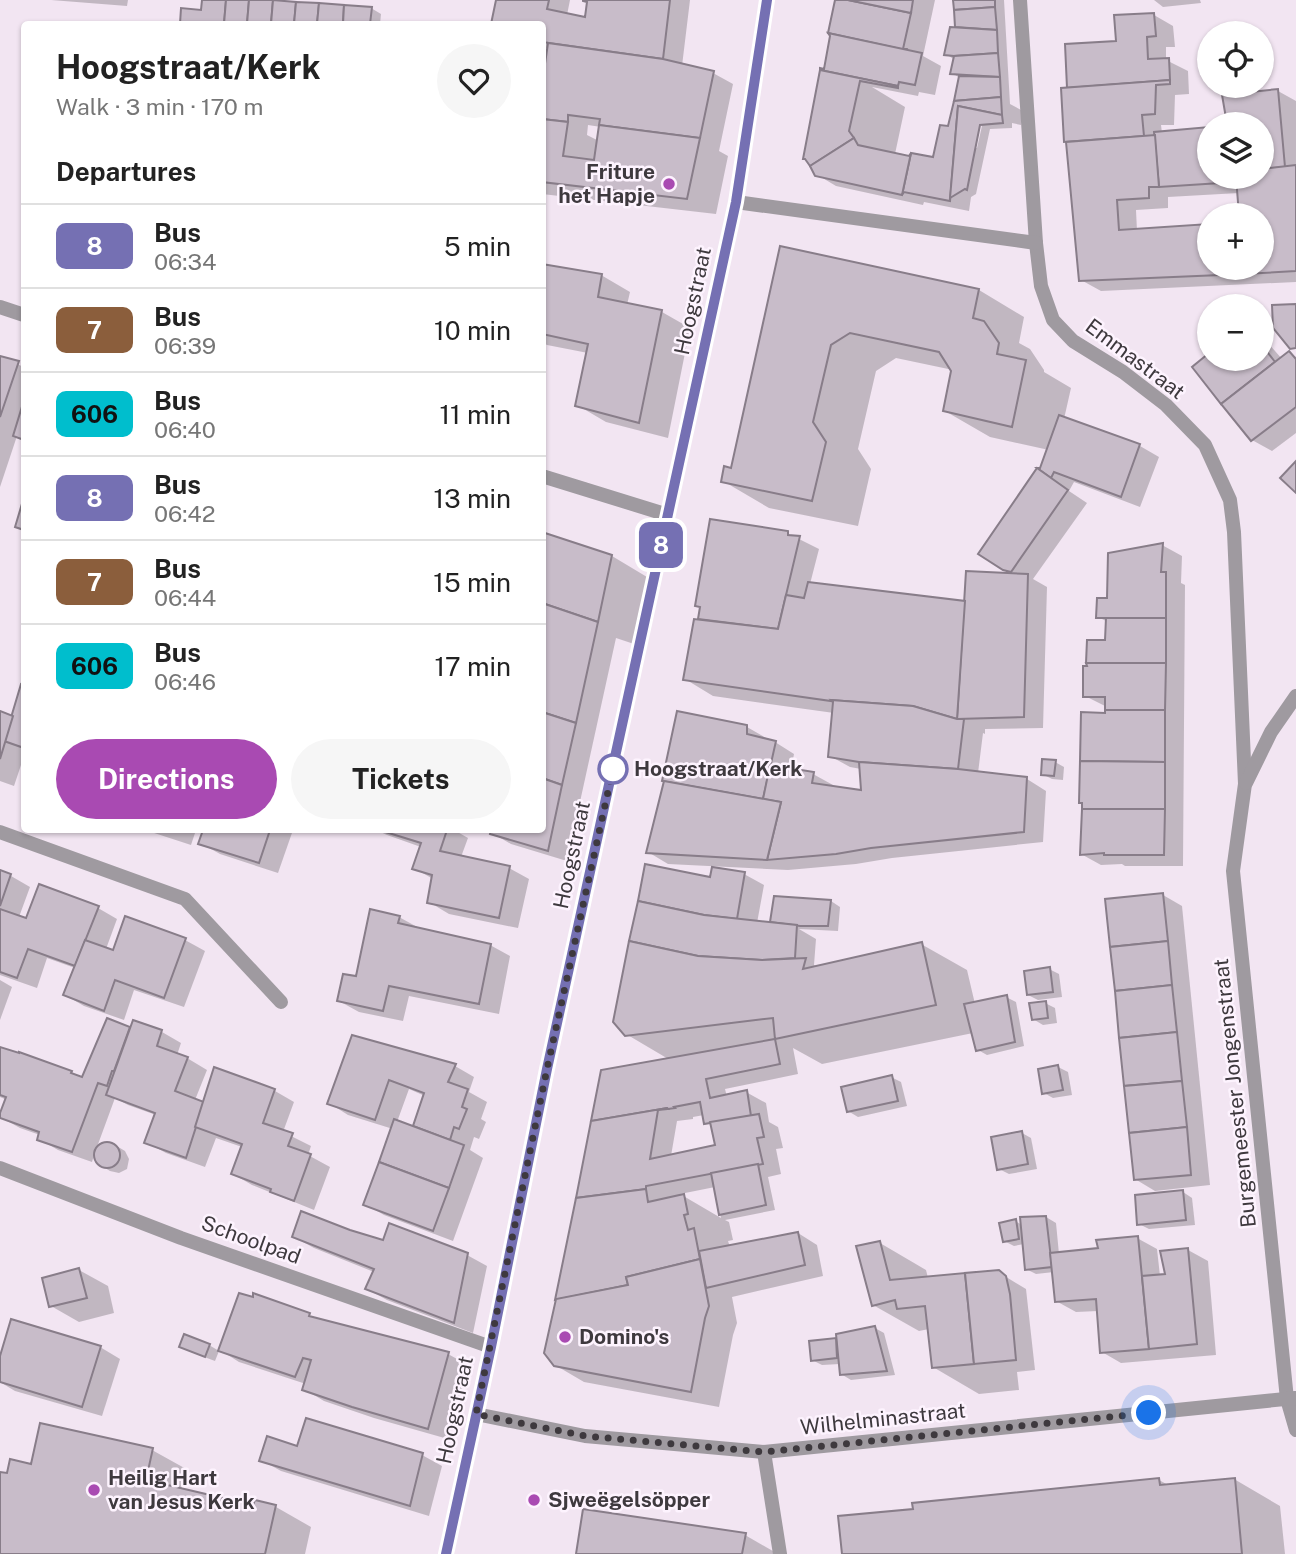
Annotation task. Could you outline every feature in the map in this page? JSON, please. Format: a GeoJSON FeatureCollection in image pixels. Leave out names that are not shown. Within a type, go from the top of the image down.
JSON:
{"type":"FeatureCollection","features":[{"type":"Feature","properties":{"kind":"main road","name":"Hoogstraat"},"geometry":{"type":"LineString","coordinates":[[446,1554],[547,1069],[736,202],[767,0]]}},
{"type":"Feature","properties":{"kind":"street","name":"Emmastraat"},"geometry":{"type":"LineString","coordinates":[[1020,0],[1036,243],[1041,286],[1053,320],[1073,341],[1123,372],[1166,405],[1205,445],[1230,500]]}},
{"type":"Feature","properties":{"kind":"street"},"geometry":{"type":"LineString","coordinates":[[736,202],[1036,243]]}},
{"type":"Feature","properties":{"kind":"street"},"geometry":{"type":"LineString","coordinates":[[0,307],[21,314]]}},
{"type":"Feature","properties":{"kind":"street"},"geometry":{"type":"LineString","coordinates":[[546,477],[668,515]]}},
{"type":"Feature","properties":{"kind":"street","name":"Burgemeester Jongenstraat"},"geometry":{"type":"LineString","coordinates":[[1230,500],[1234,533],[1245,784],[1233,872],[1296,1430]]}},
{"type":"Feature","properties":{"kind":"street","name":"Burgemeester Jongenstraat"},"geometry":{"type":"LineString","coordinates":[[1245,784],[1271,732],[1296,696]]}},
{"type":"Feature","properties":{"kind":"street"},"geometry":{"type":"LineString","coordinates":[[0,832],[186,899],[281,1002]]}},
{"type":"Feature","properties":{"kind":"street","name":"Schoolpad"},"geometry":{"type":"LineString","coordinates":[[0,1168],[181,1238],[491,1347]]}},
{"type":"Feature","properties":{"kind":"street","name":"Wilhelminastraat"},"geometry":{"type":"LineString","coordinates":[[476,1414],[585,1436],[764,1452],[1291,1399]]}},
{"type":"Feature","properties":{"kind":"street"},"geometry":{"type":"LineString","coordinates":[[764,1452],[780,1554]]}},
{"type":"Feature","properties":{"kind":"building"},"geometry":{"type":"Polygon","coordinates":[[[202,0],[226,0],[224,21],[180,21],[181,8],[201,10],[202,0]]]}},
{"type":"Feature","properties":{"kind":"building"},"geometry":{"type":"Polygon","coordinates":[[[226,0],[249,0],[247,21],[224,21],[226,0]]]}},
{"type":"Feature","properties":{"kind":"building"},"geometry":{"type":"Polygon","coordinates":[[[249,0],[273,0],[271,21],[247,21],[249,0]]]}},
{"type":"Feature","properties":{"kind":"building"},"geometry":{"type":"Polygon","coordinates":[[[273,0],[296,2],[294,21],[271,21],[273,0]]]}},
{"type":"Feature","properties":{"kind":"building"},"geometry":{"type":"Polygon","coordinates":[[[496,0],[549,0],[547,9],[585,17],[587,2],[583,0],[670,0],[663,59],[546,43],[546,21],[492,21],[496,0]]]}},
{"type":"Feature","properties":{"kind":"building"},"geometry":{"type":"Polygon","coordinates":[[[835,0],[848,0],[911,13],[903,49],[906,49],[905,50],[828,33],[835,0]]]}},
{"type":"Feature","properties":{"kind":"building"},"geometry":{"type":"Polygon","coordinates":[[[848,0],[913,0],[911,13],[848,0]]]}},
{"type":"Feature","properties":{"kind":"building"},"geometry":{"type":"Polygon","coordinates":[[[953,0],[995,0],[995,7],[954,10],[953,0]]]}},
{"type":"Feature","properties":{"kind":"building"},"geometry":{"type":"Polygon","coordinates":[[[296,2],[319,3],[317,21],[294,21],[296,2]]]}},
{"type":"Feature","properties":{"kind":"building"},"geometry":{"type":"Polygon","coordinates":[[[319,3],[344,5],[343,21],[317,21],[319,3]]]}},
{"type":"Feature","properties":{"kind":"building"},"geometry":{"type":"Polygon","coordinates":[[[344,5],[372,7],[370,21],[343,21],[344,5]]]}},
{"type":"Feature","properties":{"kind":"building"},"geometry":{"type":"Polygon","coordinates":[[[995,7],[997,30],[955,27],[954,10],[995,7]]]}},
{"type":"Feature","properties":{"kind":"building"},"geometry":{"type":"Polygon","coordinates":[[[1154,13],[1156,36],[1147,37],[1148,59],[1169,58],[1170,80],[1067,88],[1065,44],[1116,41],[1114,15],[1154,13]]]}},
{"type":"Feature","properties":{"kind":"building"},"geometry":{"type":"Polygon","coordinates":[[[950,27],[997,30],[998,53],[944,55],[950,27]]]}},
{"type":"Feature","properties":{"kind":"building"},"geometry":{"type":"Polygon","coordinates":[[[828,33],[922,53],[915,85],[899,82],[898,86],[820,70],[824,69],[830,36],[828,33]]]}},
{"type":"Feature","properties":{"kind":"building"},"geometry":{"type":"Polygon","coordinates":[[[548,43],[663,59],[714,71],[700,138],[599,125],[600,119],[568,115],[568,122],[546,119],[548,43]]]}},
{"type":"Feature","properties":{"kind":"building"},"geometry":{"type":"Polygon","coordinates":[[[998,53],[1000,77],[950,74],[954,56],[998,53]]]}},
{"type":"Feature","properties":{"kind":"building"},"geometry":{"type":"Polygon","coordinates":[[[820,70],[898,88],[860,81],[849,131],[854,138],[810,166],[803,159],[820,70]]]}},
{"type":"Feature","properties":{"kind":"building"},"geometry":{"type":"Polygon","coordinates":[[[959,76],[1000,77],[1001,97],[954,101],[959,76]]]}},
{"type":"Feature","properties":{"kind":"building"},"geometry":{"type":"Polygon","coordinates":[[[1170,80],[1170,84],[1156,85],[1155,114],[1142,115],[1144,136],[1064,142],[1061,88],[1170,80]]]}},
{"type":"Feature","properties":{"kind":"building"},"geometry":{"type":"Polygon","coordinates":[[[1274,89],[1278,89],[1285,167],[1274,168],[1274,112],[1225,112],[1223,98],[1274,98],[1274,89]]]}},
{"type":"Feature","properties":{"kind":"building"},"geometry":{"type":"Polygon","coordinates":[[[1001,97],[1002,115],[958,106],[950,201],[904,192],[902,195],[911,153],[933,157],[940,125],[948,126],[954,101],[1001,97]]]}},
{"type":"Feature","properties":{"kind":"building"},"geometry":{"type":"Polygon","coordinates":[[[958,106],[1002,115],[1003,123],[980,125],[967,190],[950,198],[958,106]]]}},
{"type":"Feature","properties":{"kind":"building"},"geometry":{"type":"Polygon","coordinates":[[[546,119],[568,122],[563,156],[594,160],[599,125],[700,138],[687,199],[546,182],[546,119]]]}},
{"type":"Feature","properties":{"kind":"building"},"geometry":{"type":"Polygon","coordinates":[[[1197,128],[1197,185],[1159,187],[1154,132],[1197,128]]]}},
{"type":"Feature","properties":{"kind":"building"},"geometry":{"type":"Polygon","coordinates":[[[1155,135],[1159,187],[1149,187],[1149,198],[1117,200],[1119,230],[1197,225],[1197,276],[1079,281],[1066,142],[1155,135]]]}},
{"type":"Feature","properties":{"kind":"building"},"geometry":{"type":"Polygon","coordinates":[[[854,138],[858,145],[909,156],[911,153],[902,195],[815,176],[810,166],[854,138]]]}},
{"type":"Feature","properties":{"kind":"building"},"geometry":{"type":"Polygon","coordinates":[[[1296,165],[1296,271],[1274,272],[1274,203],[1238,203],[1237,189],[1274,189],[1274,168],[1296,165]]]}},
{"type":"Feature","properties":{"kind":"building"},"geometry":{"type":"Polygon","coordinates":[[[780,246],[979,289],[973,318],[984,321],[999,343],[997,354],[1026,360],[1012,427],[943,411],[951,371],[939,352],[850,333],[831,345],[813,422],[826,442],[812,501],[721,482],[724,466],[731,468],[780,246]]]}},
{"type":"Feature","properties":{"kind":"building"},"geometry":{"type":"Polygon","coordinates":[[[546,265],[602,274],[598,297],[662,310],[639,423],[575,406],[588,344],[546,335],[546,265]]]}},
{"type":"Feature","properties":{"kind":"building"},"geometry":{"type":"Polygon","coordinates":[[[1296,304],[1296,348],[1290,349],[1274,329],[1274,305],[1296,304]]]}},
{"type":"Feature","properties":{"kind":"building"},"geometry":{"type":"Polygon","coordinates":[[[1289,351],[1296,359],[1296,407],[1251,441],[1221,404],[1263,371],[1274,371],[1274,363],[1289,351]]]}},
{"type":"Feature","properties":{"kind":"building"},"geometry":{"type":"Polygon","coordinates":[[[0,356],[19,361],[0,417],[0,356]]]}},
{"type":"Feature","properties":{"kind":"building"},"geometry":{"type":"Polygon","coordinates":[[[1197,363],[1197,371],[1263,371],[1221,404],[1192,367],[1197,363]]]}},
{"type":"Feature","properties":{"kind":"building"},"geometry":{"type":"Polygon","coordinates":[[[21,410],[21,439],[13,436],[21,410]]]}},
{"type":"Feature","properties":{"kind":"building"},"geometry":{"type":"Polygon","coordinates":[[[1059,415],[1140,444],[1121,497],[1054,472],[1051,478],[1037,468],[1040,468],[1059,415]]]}},
{"type":"Feature","properties":{"kind":"building"},"geometry":{"type":"Polygon","coordinates":[[[1296,461],[1296,493],[1280,478],[1296,461]]]}},
{"type":"Feature","properties":{"kind":"building"},"geometry":{"type":"Polygon","coordinates":[[[1037,468],[1068,490],[1011,572],[1003,570],[978,554],[1037,468]]]}},
{"type":"Feature","properties":{"kind":"building"},"geometry":{"type":"Polygon","coordinates":[[[21,507],[21,529],[15,527],[21,507]]]}},
{"type":"Feature","properties":{"kind":"building"},"geometry":{"type":"Polygon","coordinates":[[[710,519],[788,531],[788,535],[800,536],[778,629],[698,619],[700,607],[695,606],[710,519]]]}},
{"type":"Feature","properties":{"kind":"building"},"geometry":{"type":"Polygon","coordinates":[[[546,533],[612,555],[598,622],[546,604],[546,533]]]}},
{"type":"Feature","properties":{"kind":"building"},"geometry":{"type":"Polygon","coordinates":[[[1163,543],[1161,572],[1166,572],[1166,618],[1096,618],[1097,598],[1107,598],[1108,553],[1163,543]]]}},
{"type":"Feature","properties":{"kind":"building"},"geometry":{"type":"Polygon","coordinates":[[[966,571],[1028,574],[1024,717],[957,719],[966,571]]]}},
{"type":"Feature","properties":{"kind":"building"},"geometry":{"type":"Polygon","coordinates":[[[808,582],[965,601],[957,719],[913,706],[831,701],[683,680],[694,619],[778,629],[786,595],[804,598],[808,582]]]}},
{"type":"Feature","properties":{"kind":"building"},"geometry":{"type":"Polygon","coordinates":[[[546,604],[598,622],[576,723],[546,713],[546,604]]]}},
{"type":"Feature","properties":{"kind":"building"},"geometry":{"type":"Polygon","coordinates":[[[1106,618],[1166,618],[1166,663],[1086,663],[1087,640],[1105,640],[1106,618]]]}},
{"type":"Feature","properties":{"kind":"building"},"geometry":{"type":"Polygon","coordinates":[[[1086,663],[1166,663],[1165,710],[1105,710],[1105,697],[1083,697],[1083,666],[1087,666],[1086,663]]]}},
{"type":"Feature","properties":{"kind":"building"},"geometry":{"type":"Polygon","coordinates":[[[21,684],[21,747],[4,741],[21,684]]]}},
{"type":"Feature","properties":{"kind":"building"},"geometry":{"type":"Polygon","coordinates":[[[831,700],[913,706],[964,719],[958,769],[859,762],[828,757],[833,702],[831,700]]]}},
{"type":"Feature","properties":{"kind":"building"},"geometry":{"type":"Polygon","coordinates":[[[1105,710],[1165,710],[1165,762],[1080,761],[1081,712],[1105,713],[1105,710]]]}},
{"type":"Feature","properties":{"kind":"building"},"geometry":{"type":"Polygon","coordinates":[[[0,711],[13,716],[0,759],[0,711]]]}},
{"type":"Feature","properties":{"kind":"building"},"geometry":{"type":"Polygon","coordinates":[[[677,711],[747,725],[747,734],[776,741],[763,799],[662,781],[677,711]]]}},
{"type":"Feature","properties":{"kind":"building"},"geometry":{"type":"Polygon","coordinates":[[[546,713],[576,723],[562,785],[546,779],[546,713]]]}},
{"type":"Feature","properties":{"kind":"building"},"geometry":{"type":"Polygon","coordinates":[[[1042,759],[1056,760],[1054,776],[1041,775],[1042,759]]]}},
{"type":"Feature","properties":{"kind":"building"},"geometry":{"type":"Polygon","coordinates":[[[1080,761],[1165,762],[1165,809],[1082,809],[1082,803],[1079,803],[1080,761]]]}},
{"type":"Feature","properties":{"kind":"building"},"geometry":{"type":"Polygon","coordinates":[[[859,762],[1027,777],[1024,832],[767,860],[781,802],[763,799],[770,765],[814,772],[812,783],[861,790],[859,762]]]}},
{"type":"Feature","properties":{"kind":"building"},"geometry":{"type":"Polygon","coordinates":[[[546,779],[562,785],[548,851],[490,834],[546,833],[546,779]]]}},
{"type":"Feature","properties":{"kind":"building"},"geometry":{"type":"Polygon","coordinates":[[[664,781],[781,802],[767,860],[646,853],[664,781]]]}},
{"type":"Feature","properties":{"kind":"building"},"geometry":{"type":"Polygon","coordinates":[[[1082,809],[1165,809],[1164,855],[1080,855],[1082,809]]]}},
{"type":"Feature","properties":{"kind":"building"},"geometry":{"type":"Polygon","coordinates":[[[202,833],[269,833],[259,863],[198,844],[202,833]]]}},
{"type":"Feature","properties":{"kind":"building"},"geometry":{"type":"Polygon","coordinates":[[[389,833],[446,833],[440,851],[510,866],[499,918],[427,903],[432,875],[412,869],[421,843],[389,833]]]}},
{"type":"Feature","properties":{"kind":"building"},"geometry":{"type":"Polygon","coordinates":[[[645,864],[710,877],[712,867],[745,872],[737,919],[638,901],[645,864]]]}},
{"type":"Feature","properties":{"kind":"building"},"geometry":{"type":"Polygon","coordinates":[[[0,870],[11,874],[0,906],[0,870]]]}},
{"type":"Feature","properties":{"kind":"building"},"geometry":{"type":"Polygon","coordinates":[[[39,884],[99,906],[75,966],[28,949],[17,978],[0,972],[0,909],[26,918],[39,884]]]}},
{"type":"Feature","properties":{"kind":"building"},"geometry":{"type":"Polygon","coordinates":[[[1163,893],[1168,941],[1110,947],[1105,899],[1163,893]]]}},
{"type":"Feature","properties":{"kind":"building"},"geometry":{"type":"Polygon","coordinates":[[[774,896],[831,900],[828,926],[770,922],[774,896]]]}},
{"type":"Feature","properties":{"kind":"building"},"geometry":{"type":"Polygon","coordinates":[[[638,901],[704,915],[797,925],[795,958],[762,960],[698,956],[629,941],[638,901]]]}},
{"type":"Feature","properties":{"kind":"building"},"geometry":{"type":"Polygon","coordinates":[[[370,909],[400,916],[398,923],[491,944],[479,1004],[389,986],[383,1011],[337,1001],[343,974],[356,976],[370,909]]]}},
{"type":"Feature","properties":{"kind":"building"},"geometry":{"type":"Polygon","coordinates":[[[125,916],[186,938],[164,998],[115,980],[104,1011],[63,995],[85,940],[113,950],[125,916]]]}},
{"type":"Feature","properties":{"kind":"building"},"geometry":{"type":"Polygon","coordinates":[[[629,941],[698,956],[762,960],[806,958],[803,969],[922,942],[936,1005],[775,1039],[773,1018],[625,1036],[613,1022],[629,941]]]}},
{"type":"Feature","properties":{"kind":"building"},"geometry":{"type":"Polygon","coordinates":[[[1168,941],[1172,985],[1115,991],[1110,947],[1168,941]]]}},
{"type":"Feature","properties":{"kind":"building"},"geometry":{"type":"Polygon","coordinates":[[[1050,967],[1053,992],[1027,995],[1024,971],[1050,967]]]}},
{"type":"Feature","properties":{"kind":"building"},"geometry":{"type":"Polygon","coordinates":[[[1172,985],[1177,1032],[1119,1038],[1115,991],[1172,985]]]}},
{"type":"Feature","properties":{"kind":"building"},"geometry":{"type":"Polygon","coordinates":[[[1007,995],[1015,1042],[976,1051],[964,1004],[1007,995]]]}},
{"type":"Feature","properties":{"kind":"building"},"geometry":{"type":"Polygon","coordinates":[[[1046,1001],[1048,1018],[1032,1020],[1029,1003],[1046,1001]]]}},
{"type":"Feature","properties":{"kind":"building"},"geometry":{"type":"Polygon","coordinates":[[[107,1018],[130,1027],[107,1086],[98,1083],[72,1152],[37,1140],[39,1132],[0,1118],[6,1097],[0,1095],[0,1047],[72,1071],[71,1073],[82,1077],[107,1018]]]}},
{"type":"Feature","properties":{"kind":"building"},"geometry":{"type":"Polygon","coordinates":[[[133,1020],[162,1030],[157,1046],[188,1057],[175,1091],[204,1102],[186,1158],[144,1143],[155,1113],[106,1095],[133,1020]]]}},
{"type":"Feature","properties":{"kind":"building"},"geometry":{"type":"Polygon","coordinates":[[[1177,1032],[1182,1081],[1124,1086],[1119,1038],[1177,1032]]]}},
{"type":"Feature","properties":{"kind":"building"},"geometry":{"type":"Polygon","coordinates":[[[352,1035],[456,1064],[448,1082],[468,1089],[462,1107],[467,1109],[459,1129],[454,1127],[450,1140],[413,1126],[424,1093],[389,1080],[375,1120],[327,1104],[352,1035]]]}},
{"type":"Feature","properties":{"kind":"building"},"geometry":{"type":"Polygon","coordinates":[[[775,1039],[780,1064],[706,1079],[710,1098],[747,1090],[751,1116],[704,1124],[700,1102],[591,1121],[601,1070],[775,1039]]]}},
{"type":"Feature","properties":{"kind":"building"},"geometry":{"type":"Polygon","coordinates":[[[1058,1065],[1063,1090],[1042,1094],[1038,1069],[1058,1065]]]}},
{"type":"Feature","properties":{"kind":"building"},"geometry":{"type":"Polygon","coordinates":[[[214,1067],[275,1089],[263,1123],[293,1133],[288,1146],[311,1154],[294,1201],[231,1174],[242,1144],[195,1127],[214,1067]]]}},
{"type":"Feature","properties":{"kind":"building"},"geometry":{"type":"Polygon","coordinates":[[[892,1075],[898,1101],[847,1112],[841,1087],[892,1075]]]}},
{"type":"Feature","properties":{"kind":"building"},"geometry":{"type":"Polygon","coordinates":[[[1182,1081],[1187,1127],[1129,1133],[1124,1086],[1182,1081]]]}},
{"type":"Feature","properties":{"kind":"building"},"geometry":{"type":"Polygon","coordinates":[[[667,1108],[658,1110],[650,1159],[715,1145],[710,1122],[759,1114],[764,1137],[757,1138],[763,1164],[646,1186],[646,1189],[576,1198],[591,1121],[667,1108]]]}},
{"type":"Feature","properties":{"kind":"building"},"geometry":{"type":"Polygon","coordinates":[[[394,1119],[464,1145],[449,1188],[379,1162],[394,1119]]]}},
{"type":"Feature","properties":{"kind":"building"},"geometry":{"type":"Polygon","coordinates":[[[1187,1127],[1191,1175],[1134,1180],[1129,1133],[1187,1127]]]}},
{"type":"Feature","properties":{"kind":"building"},"geometry":{"type":"Polygon","coordinates":[[[1022,1131],[1028,1164],[997,1170],[991,1137],[1022,1131]]]}},
{"type":"Feature","properties":{"kind":"building"},"geometry":{"type":"Polygon","coordinates":[[[107,1142],[116,1146],[120,1155],[116,1164],[107,1168],[98,1164],[94,1155],[98,1146],[107,1142]]]}},
{"type":"Feature","properties":{"kind":"building"},"geometry":{"type":"Polygon","coordinates":[[[379,1162],[449,1188],[433,1231],[363,1205],[379,1162]]]}},
{"type":"Feature","properties":{"kind":"building"},"geometry":{"type":"Polygon","coordinates":[[[758,1164],[766,1205],[719,1215],[711,1173],[758,1164]]]}},
{"type":"Feature","properties":{"kind":"building"},"geometry":{"type":"Polygon","coordinates":[[[646,1189],[648,1202],[684,1194],[688,1214],[684,1215],[688,1230],[694,1228],[700,1259],[626,1277],[628,1285],[555,1300],[576,1198],[646,1189]]]}},
{"type":"Feature","properties":{"kind":"building"},"geometry":{"type":"Polygon","coordinates":[[[1183,1190],[1186,1220],[1137,1225],[1135,1195],[1183,1190]]]}},
{"type":"Feature","properties":{"kind":"building"},"geometry":{"type":"Polygon","coordinates":[[[301,1211],[383,1240],[389,1223],[468,1253],[454,1323],[365,1289],[374,1269],[292,1237],[301,1211]]]}},
{"type":"Feature","properties":{"kind":"building"},"geometry":{"type":"Polygon","coordinates":[[[1046,1216],[1052,1267],[1025,1270],[1020,1217],[1046,1216]]]}},
{"type":"Feature","properties":{"kind":"building"},"geometry":{"type":"Polygon","coordinates":[[[1016,1219],[1019,1239],[1003,1242],[999,1223],[1016,1219]]]}},
{"type":"Feature","properties":{"kind":"building"},"geometry":{"type":"Polygon","coordinates":[[[798,1232],[805,1265],[706,1288],[699,1251],[798,1232]]]}},
{"type":"Feature","properties":{"kind":"building"},"geometry":{"type":"Polygon","coordinates":[[[1138,1236],[1149,1349],[1100,1353],[1096,1299],[1055,1302],[1050,1253],[1098,1248],[1096,1240],[1138,1236]]]}},
{"type":"Feature","properties":{"kind":"building"},"geometry":{"type":"Polygon","coordinates":[[[880,1241],[890,1280],[965,1273],[974,1364],[932,1368],[925,1306],[897,1309],[895,1300],[872,1306],[856,1246],[880,1241]]]}},
{"type":"Feature","properties":{"kind":"building"},"geometry":{"type":"Polygon","coordinates":[[[1188,1248],[1197,1344],[1149,1349],[1142,1276],[1165,1274],[1160,1251],[1188,1248]]]}},
{"type":"Feature","properties":{"kind":"building"},"geometry":{"type":"Polygon","coordinates":[[[700,1259],[709,1306],[691,1392],[554,1366],[544,1353],[556,1299],[628,1285],[626,1277],[700,1259]]]}},
{"type":"Feature","properties":{"kind":"building"},"geometry":{"type":"Polygon","coordinates":[[[79,1268],[87,1298],[49,1307],[42,1278],[79,1268]]]}},
{"type":"Feature","properties":{"kind":"building"},"geometry":{"type":"Polygon","coordinates":[[[999,1270],[1006,1276],[1010,1294],[1016,1360],[974,1364],[965,1273],[999,1270]]]}},
{"type":"Feature","properties":{"kind":"building"},"geometry":{"type":"Polygon","coordinates":[[[239,1293],[253,1297],[253,1293],[310,1313],[309,1316],[449,1352],[428,1429],[302,1390],[311,1360],[303,1358],[295,1377],[218,1351],[239,1293]]]}},
{"type":"Feature","properties":{"kind":"building"},"geometry":{"type":"Polygon","coordinates":[[[11,1319],[101,1346],[82,1407],[0,1382],[0,1356],[11,1319]]]}},
{"type":"Feature","properties":{"kind":"building"},"geometry":{"type":"Polygon","coordinates":[[[875,1326],[887,1371],[840,1375],[836,1334],[875,1326]]]}},
{"type":"Feature","properties":{"kind":"building"},"geometry":{"type":"Polygon","coordinates":[[[184,1334],[210,1344],[205,1357],[179,1347],[184,1334]]]}},
{"type":"Feature","properties":{"kind":"building"},"geometry":{"type":"Polygon","coordinates":[[[836,1338],[837,1358],[811,1361],[809,1341],[836,1338]]]}},
{"type":"Feature","properties":{"kind":"building"},"geometry":{"type":"Polygon","coordinates":[[[306,1418],[423,1453],[410,1506],[259,1461],[267,1436],[297,1446],[306,1418]]]}},
{"type":"Feature","properties":{"kind":"building","name":"Heilig Hart van Jesus Kerk"},"geometry":{"type":"Polygon","coordinates":[[[40,1423],[153,1448],[146,1480],[253,1505],[255,1500],[276,1505],[265,1554],[0,1554],[0,1472],[7,1473],[10,1459],[31,1464],[40,1423]]]}},
{"type":"Feature","properties":{"kind":"building"},"geometry":{"type":"Polygon","coordinates":[[[1159,1478],[1160,1485],[1235,1478],[1242,1554],[842,1554],[838,1516],[913,1509],[912,1503],[1159,1478]]]}},
{"type":"Feature","properties":{"kind":"building"},"geometry":{"type":"Polygon","coordinates":[[[583,1509],[746,1533],[742,1554],[576,1554],[583,1509]]]}},
{"type":"Feature","properties":{"kind":"bus line","name":"8"},"geometry":{"type":"LineString","coordinates":[[446,1554],[547,1069],[736,202],[767,0]]}},
{"type":"Feature","properties":{"kind":"place","name":"Friture het Hapje"},"geometry":{"type":"Point","coordinates":[669,184]}},
{"type":"Feature","properties":{"kind":"place","name":"Hoogstraat/Kerk"},"geometry":{"type":"Point","coordinates":[613,769]}},
{"type":"Feature","properties":{"kind":"place","name":"Domino's"},"geometry":{"type":"Point","coordinates":[565,1337]}},
{"type":"Feature","properties":{"kind":"place","name":"Heilig Hart van Jesus Kerk"},"geometry":{"type":"Point","coordinates":[94,1490]}},
{"type":"Feature","properties":{"kind":"place","name":"Sjweëgelsöpper"},"geometry":{"type":"Point","coordinates":[534,1500]}},
{"type":"Feature","properties":{"kind":"route"},"geometry":{"type":"LineString","coordinates":[[613,769],[547,1069],[476,1414],[585,1436],[764,1452],[1149,1413]]}}]}
